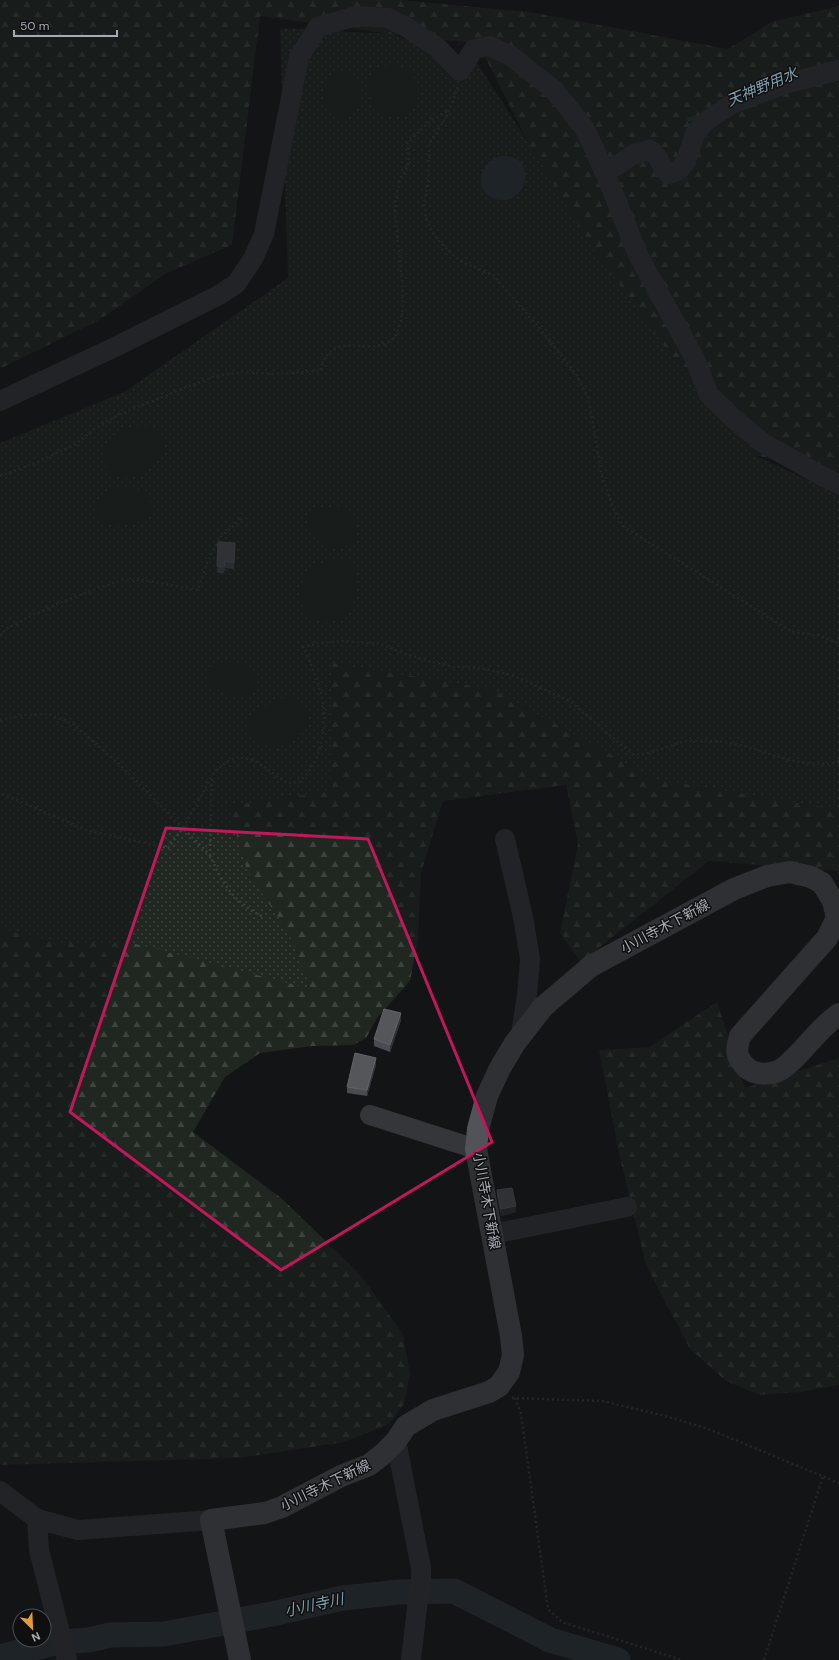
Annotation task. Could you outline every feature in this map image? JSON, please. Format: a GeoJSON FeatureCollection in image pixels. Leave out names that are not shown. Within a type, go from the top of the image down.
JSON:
{"type":"FeatureCollection","features":[{"type":"Feature","properties":{"kind":"main road","name":"小川寺木下新線"},"geometry":{"type":"LineString","coordinates":[[211,1520],[265,1513],[282,1507],[341,1476],[369,1465],[396,1441],[406,1426],[432,1410],[489,1392],[499,1386],[509,1372],[513,1355],[511,1336],[476,1149],[478,1129],[487,1096],[500,1068],[521,1035],[543,1007],[591,966],[734,889],[767,876],[790,872],[811,877],[822,883],[833,901],[837,918],[827,938],[740,1036],[736,1049],[739,1060],[750,1070],[761,1073],[774,1073],[786,1067],[829,1021],[839,1014]]}},
{"type":"Feature","properties":{"kind":"main road"},"geometry":{"type":"LineString","coordinates":[[211,1520],[240,1660]]}},
{"type":"Feature","properties":{"kind":"street"},"geometry":{"type":"LineString","coordinates":[[0,401],[115,347],[220,295],[236,284],[253,259],[264,234],[299,57],[318,26],[356,16],[388,18],[406,27],[437,47],[460,71],[474,49],[490,46],[511,56],[554,90],[585,129],[605,173],[639,257],[694,357],[709,395],[735,420],[763,443],[839,484]]}},
{"type":"Feature","properties":{"kind":"street"},"geometry":{"type":"LineString","coordinates":[[605,173],[634,154],[650,150],[655,153],[663,170],[669,174],[679,170],[686,161],[695,134],[706,121],[732,104],[785,84],[839,70]]}},
{"type":"Feature","properties":{"kind":"street"},"geometry":{"type":"LineString","coordinates":[[505,839],[523,917],[530,958],[527,995],[521,1035]]}},
{"type":"Feature","properties":{"kind":"street"},"geometry":{"type":"LineString","coordinates":[[370,1115],[476,1149]]}},
{"type":"Feature","properties":{"kind":"street"},"geometry":{"type":"LineString","coordinates":[[493,1234],[627,1206]]}},
{"type":"Feature","properties":{"kind":"street"},"geometry":{"type":"LineString","coordinates":[[396,1441],[421,1568],[421,1584],[411,1660]]}},
{"type":"Feature","properties":{"kind":"street"},"geometry":{"type":"LineString","coordinates":[[0,1491],[37,1519],[78,1530],[211,1520]]}},
{"type":"Feature","properties":{"kind":"street"},"geometry":{"type":"LineString","coordinates":[[37,1519],[39,1550],[67,1660]]}},
{"type":"Feature","properties":{"kind":"path"},"geometry":{"type":"LineString","coordinates":[[460,71],[458,85],[447,116],[429,144],[428,185],[424,204],[426,219],[435,237],[452,254],[464,263],[493,275],[541,330],[578,376],[589,400],[602,477],[613,507],[623,526],[792,632],[817,635],[839,642]]}},
{"type":"Feature","properties":{"kind":"path"},"geometry":{"type":"LineString","coordinates":[[0,476],[35,464],[74,445],[93,430],[120,414],[215,376],[243,372],[273,374],[320,371],[328,354],[338,347],[356,345],[376,346],[390,342],[396,335],[401,322],[403,292],[398,245],[396,199],[401,178],[408,164],[408,143],[431,120],[449,110]]}},
{"type":"Feature","properties":{"kind":"path"},"geometry":{"type":"LineString","coordinates":[[0,636],[6,629],[37,613],[122,580],[143,580],[198,590],[208,560],[221,538],[242,518]]}},
{"type":"Feature","properties":{"kind":"path"},"geometry":{"type":"LineString","coordinates":[[0,794],[86,830],[168,848],[183,828],[212,779],[215,770],[227,762],[238,757],[254,760],[287,783],[298,782],[307,773],[318,757],[324,726],[324,707],[320,688],[303,647],[319,643],[342,641],[382,644],[408,655],[429,661],[455,667],[480,668],[512,676],[570,702],[632,754],[641,755],[688,742],[712,741],[729,742],[754,748],[795,762],[813,764],[839,762]]}},
{"type":"Feature","properties":{"kind":"path"},"geometry":{"type":"LineString","coordinates":[[0,720],[25,715],[47,714],[72,723],[119,764],[210,855]]}},
{"type":"Feature","properties":{"kind":"path"},"geometry":{"type":"LineString","coordinates":[[212,779],[210,855],[216,871],[228,889],[248,909],[262,917]]}},
{"type":"Feature","properties":{"kind":"path"},"geometry":{"type":"LineString","coordinates":[[489,1392],[515,1398],[602,1401],[661,1415],[706,1428],[839,1482]]}},
{"type":"Feature","properties":{"kind":"path"},"geometry":{"type":"LineString","coordinates":[[515,1398],[521,1414],[548,1609],[562,1622],[682,1660]]}},
{"type":"Feature","properties":{"kind":"path"},"geometry":{"type":"LineString","coordinates":[[764,1660],[823,1476]]}},
{"type":"Feature","properties":{"kind":"highlighted area"},"geometry":{"type":"Polygon","coordinates":[[[166,828],[368,839],[492,1142],[281,1270],[70,1112],[166,828]]]}},
{"type":"Feature","properties":{"kind":"green space"},"geometry":{"type":"Polygon","coordinates":[[[0,0],[401,0],[530,12],[728,49],[771,22],[839,6],[839,472],[754,455],[682,370],[596,253],[528,142],[478,43],[427,39],[260,16],[232,245],[167,273],[101,319],[0,369],[0,0]]]}},
{"type":"Feature","properties":{"kind":"green space"},"geometry":{"type":"Polygon","coordinates":[[[280,28],[391,34],[478,64],[547,172],[754,455],[839,494],[839,824],[806,832],[355,699],[339,1010],[0,960],[0,443],[124,392],[288,278],[280,28]]]}},
{"type":"Feature","properties":{"kind":"green space"},"geometry":{"type":"Polygon","coordinates":[[[392,65],[408,70],[417,84],[419,93],[413,108],[406,113],[390,117],[382,116],[375,111],[371,101],[369,85],[373,70],[392,65]]]}},
{"type":"Feature","properties":{"kind":"green space"},"geometry":{"type":"Polygon","coordinates":[[[344,70],[355,76],[360,86],[360,100],[358,106],[352,115],[345,119],[336,116],[329,111],[325,103],[324,95],[325,87],[329,79],[335,73],[344,70]]]}},
{"type":"Feature","properties":{"kind":"green space"},"geometry":{"type":"Polygon","coordinates":[[[143,425],[159,430],[164,443],[164,451],[160,459],[140,474],[127,478],[116,476],[108,470],[104,461],[104,450],[109,440],[119,431],[143,425]]]}},
{"type":"Feature","properties":{"kind":"green space"},"geometry":{"type":"Polygon","coordinates":[[[130,487],[145,494],[148,498],[151,506],[149,517],[134,523],[119,526],[112,525],[99,518],[95,511],[104,495],[112,490],[130,487]]]}},
{"type":"Feature","properties":{"kind":"green space"},"geometry":{"type":"Polygon","coordinates":[[[341,506],[355,522],[356,537],[354,543],[336,548],[323,544],[311,532],[309,529],[309,516],[317,509],[341,506]]]}},
{"type":"Feature","properties":{"kind":"green space"},"geometry":{"type":"Polygon","coordinates":[[[330,560],[341,560],[348,562],[354,569],[357,578],[357,588],[350,608],[343,616],[335,621],[325,622],[316,620],[309,615],[302,601],[301,593],[302,585],[311,570],[330,560]]]}},
{"type":"Feature","properties":{"kind":"green space"},"geometry":{"type":"Polygon","coordinates":[[[220,662],[245,664],[249,667],[255,677],[256,685],[250,693],[245,695],[228,694],[221,692],[211,685],[207,678],[207,669],[213,664],[220,662]]]}},
{"type":"Feature","properties":{"kind":"green space"},"geometry":{"type":"Polygon","coordinates":[[[331,663],[492,689],[655,779],[839,810],[839,871],[709,861],[581,962],[560,933],[578,843],[566,785],[443,801],[421,873],[418,939],[410,981],[377,1018],[366,1038],[353,1045],[312,1046],[260,1053],[225,1077],[193,1132],[281,1198],[359,1273],[403,1334],[410,1374],[404,1404],[389,1424],[345,1442],[240,1458],[0,1465],[0,928],[62,943],[128,942],[311,989],[289,934],[247,870],[228,806],[330,791],[331,663]]]}},
{"type":"Feature","properties":{"kind":"green space"},"geometry":{"type":"Polygon","coordinates":[[[285,697],[299,700],[306,708],[309,717],[306,727],[299,737],[289,743],[276,746],[261,744],[254,740],[250,735],[247,720],[264,707],[285,697]]]}},
{"type":"Feature","properties":{"kind":"green space"},"geometry":{"type":"Polygon","coordinates":[[[717,1002],[745,1088],[839,1058],[839,1385],[801,1392],[760,1395],[726,1381],[690,1349],[646,1265],[620,1158],[599,1050],[649,1047],[717,1002]]]}},
{"type":"Feature","properties":{"kind":"shaded area"},"geometry":{"type":"Polygon","coordinates":[[[500,156],[512,157],[520,161],[524,168],[525,177],[523,186],[519,193],[511,198],[502,200],[486,194],[481,185],[481,176],[485,167],[491,161],[500,156]]]}},
{"type":"Feature","properties":{"kind":"building"},"geometry":{"type":"Polygon","coordinates":[[[218,542],[235,543],[234,563],[225,561],[224,567],[217,566],[218,542]]]}},
{"type":"Feature","properties":{"kind":"building"},"geometry":{"type":"Polygon","coordinates":[[[384,1009],[401,1013],[390,1045],[374,1039],[384,1009]]]}},
{"type":"Feature","properties":{"kind":"building"},"geometry":{"type":"Polygon","coordinates":[[[355,1053],[376,1058],[367,1090],[347,1087],[355,1053]]]}},
{"type":"Feature","properties":{"kind":"building"},"geometry":{"type":"Polygon","coordinates":[[[512,1188],[516,1206],[501,1209],[497,1190],[512,1188]]]}},
{"type":"Feature","properties":{"kind":"waterway","name":"天神野用水"},"geometry":{"type":"LineString","coordinates":[[689,119],[700,117]]}},
{"type":"Feature","properties":{"kind":"waterway","name":"小川寺川"},"geometry":{"type":"LineString","coordinates":[[0,1657],[59,1642],[89,1640],[110,1635],[164,1634],[272,1614],[343,1598],[400,1592],[454,1591],[550,1640],[618,1660]]}}]}
